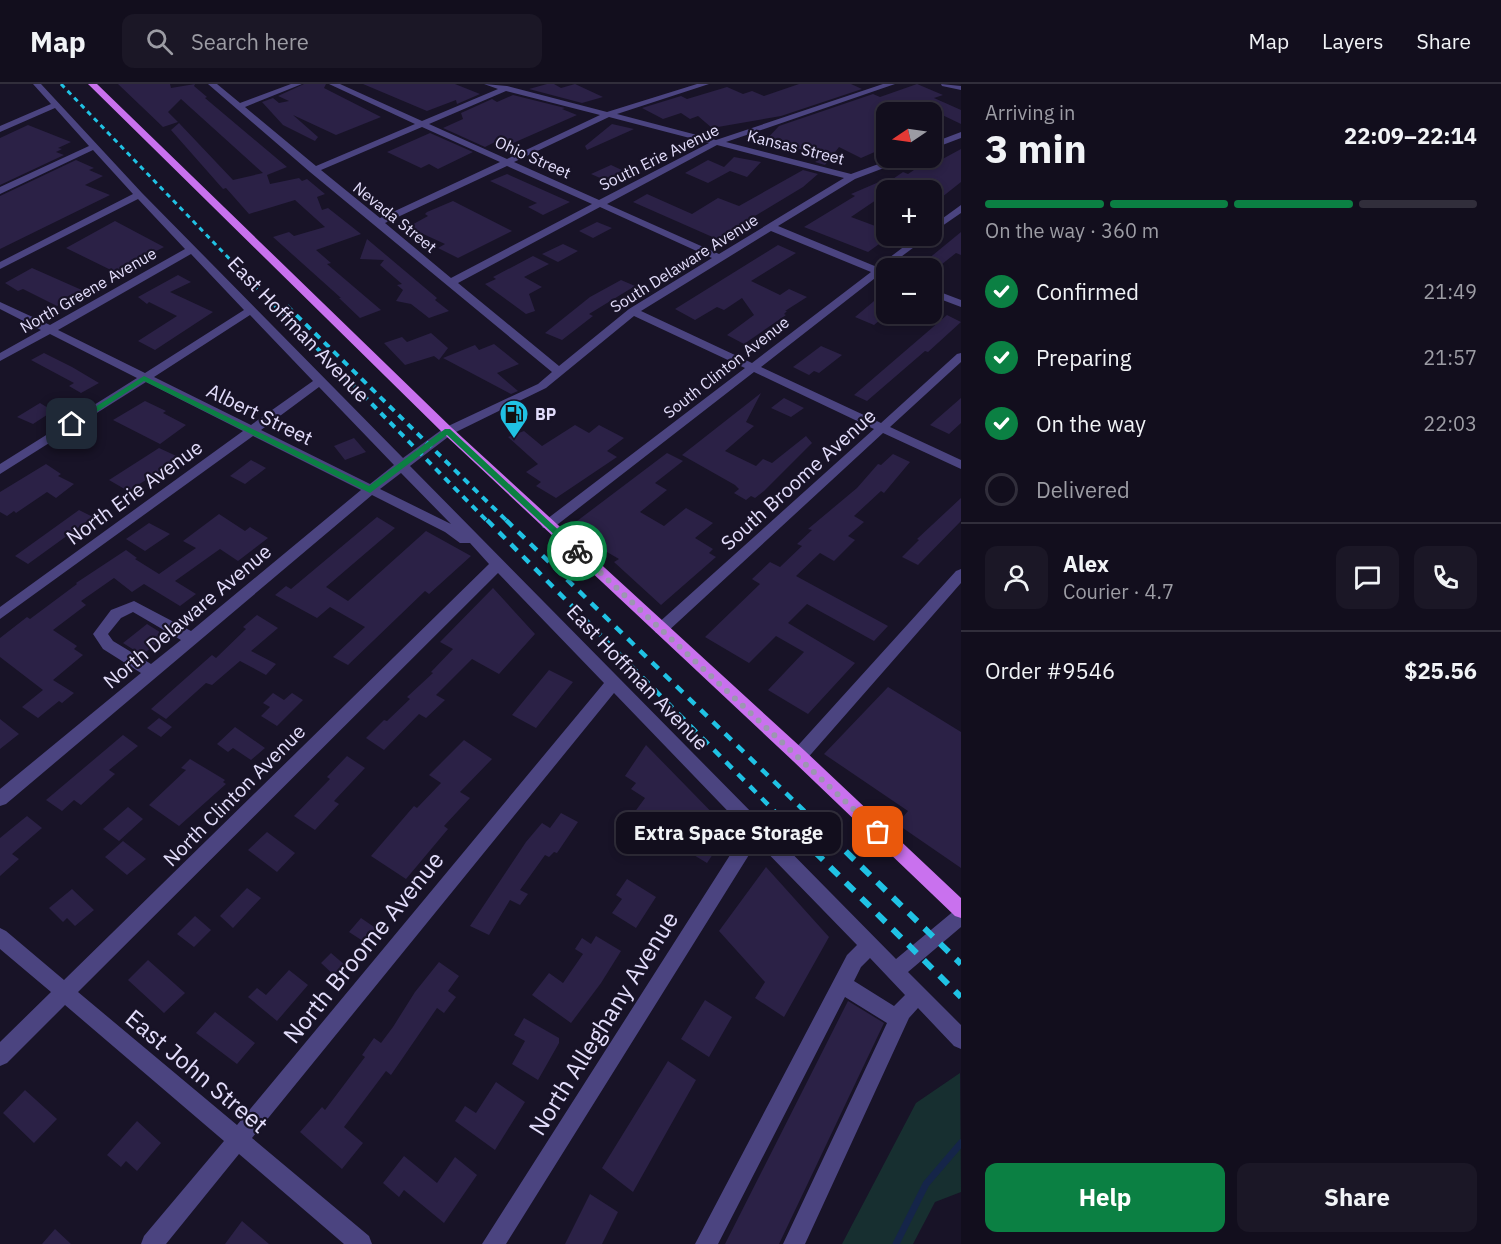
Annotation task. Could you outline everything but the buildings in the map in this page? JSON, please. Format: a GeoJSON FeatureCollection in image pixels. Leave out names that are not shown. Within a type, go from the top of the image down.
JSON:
{"type":"FeatureCollection","features":[{"type":"Feature","properties":{"kind":"main road","name":"East Hoffman Avenue"},"geometry":{"type":"LineString","coordinates":[[92,84],[447,431],[799,756],[961,910]]}},
{"type":"Feature","properties":{"kind":"street","name":"East Hoffman Avenue"},"geometry":{"type":"LineString","coordinates":[[38,84],[139,195],[961,1039]]}},
{"type":"Feature","properties":{"kind":"street","name":"Nevada Street"},"geometry":{"type":"LineString","coordinates":[[212,84],[560,373]]}},
{"type":"Feature","properties":{"kind":"street"},"geometry":{"type":"LineString","coordinates":[[238,107],[298,84]]}},
{"type":"Feature","properties":{"kind":"street","name":"Ohio Street"},"geometry":{"type":"LineString","coordinates":[[333,84],[720,258]]}},
{"type":"Feature","properties":{"kind":"street","name":"Kansas Street"},"geometry":{"type":"LineString","coordinates":[[488,84],[852,177]]}},
{"type":"Feature","properties":{"kind":"street"},"geometry":{"type":"LineString","coordinates":[[314,170],[522,84]]}},
{"type":"Feature","properties":{"kind":"street"},"geometry":{"type":"LineString","coordinates":[[378,223],[609,114],[705,84]]}},
{"type":"Feature","properties":{"kind":"street","name":"South Erie Avenue"},"geometry":{"type":"LineString","coordinates":[[451,282],[717,142],[891,84]]}},
{"type":"Feature","properties":{"kind":"street"},"geometry":{"type":"LineString","coordinates":[[945,84],[961,88]]}},
{"type":"Feature","properties":{"kind":"street"},"geometry":{"type":"LineString","coordinates":[[0,129],[55,105]]}},
{"type":"Feature","properties":{"kind":"street"},"geometry":{"type":"LineString","coordinates":[[942,142],[961,135]]}},
{"type":"Feature","properties":{"kind":"street"},"geometry":{"type":"LineString","coordinates":[[0,191],[93,147]]}},
{"type":"Feature","properties":{"kind":"street","name":"South Delaware Avenue"},"geometry":{"type":"LineString","coordinates":[[401,465],[447,431],[542,386],[633,311],[852,177],[876,168]]}},
{"type":"Feature","properties":{"kind":"street"},"geometry":{"type":"LineString","coordinates":[[0,266],[139,195]]}},
{"type":"Feature","properties":{"kind":"street"},"geometry":{"type":"LineString","coordinates":[[942,222],[961,207]]}},
{"type":"Feature","properties":{"kind":"street"},"geometry":{"type":"LineString","coordinates":[[771,227],[876,271]]}},
{"type":"Feature","properties":{"kind":"street","name":"South Clinton Avenue"},"geometry":{"type":"LineString","coordinates":[[899,258],[913,246]]}},
{"type":"Feature","properties":{"kind":"street","name":"North Greene Avenue"},"geometry":{"type":"LineString","coordinates":[[0,358],[192,249]]}},
{"type":"Feature","properties":{"kind":"street","name":"South Clinton Avenue"},"geometry":{"type":"LineString","coordinates":[[548,525],[753,367],[876,277]]}},
{"type":"Feature","properties":{"kind":"street"},"geometry":{"type":"LineString","coordinates":[[942,296],[961,304]]}},
{"type":"Feature","properties":{"kind":"street","name":"Albert Street"},"geometry":{"type":"LineString","coordinates":[[0,305],[251,432],[450,529],[498,564]]}},
{"type":"Feature","properties":{"kind":"street"},"geometry":{"type":"LineString","coordinates":[[0,470],[251,310]]}},
{"type":"Feature","properties":{"kind":"street"},"geometry":{"type":"LineString","coordinates":[[633,311],[961,465]]}},
{"type":"Feature","properties":{"kind":"street","name":"South Broome Avenue"},"geometry":{"type":"LineString","coordinates":[[662,629],[961,356]]}},
{"type":"Feature","properties":{"kind":"street","name":"North Erie Avenue"},"geometry":{"type":"LineString","coordinates":[[0,614],[320,381]]}},
{"type":"Feature","properties":{"kind":"street","name":"North Delaware Avenue"},"geometry":{"type":"LineString","coordinates":[[0,799],[401,465]]}},
{"type":"Feature","properties":{"kind":"street","name":"North Clinton Avenue"},"geometry":{"type":"LineString","coordinates":[[0,1056],[498,564]]}},
{"type":"Feature","properties":{"kind":"street"},"geometry":{"type":"LineString","coordinates":[[799,756],[961,574]]}},
{"type":"Feature","properties":{"kind":"street"},"geometry":{"type":"LineString","coordinates":[[152,672],[108,645],[100,634],[116,614],[134,606],[192,639]]}},
{"type":"Feature","properties":{"kind":"street","name":"North Broome Avenue"},"geometry":{"type":"LineString","coordinates":[[152,1244],[614,682]]}},
{"type":"Feature","properties":{"kind":"street","name":"North Alleghany Avenue"},"geometry":{"type":"LineString","coordinates":[[492,1244],[756,829]]}},
{"type":"Feature","properties":{"kind":"street"},"geometry":{"type":"LineString","coordinates":[[894,972],[961,916]]}},
{"type":"Feature","properties":{"kind":"street","name":"East John Street"},"geometry":{"type":"LineString","coordinates":[[0,937],[361,1244]]}},
{"type":"Feature","properties":{"kind":"street"},"geometry":{"type":"LineString","coordinates":[[706,1244],[854,961],[869,946]]}},
{"type":"Feature","properties":{"kind":"street"},"geometry":{"type":"LineString","coordinates":[[842,984],[898,1019]]}},
{"type":"Feature","properties":{"kind":"street"},"geometry":{"type":"LineString","coordinates":[[794,1244],[898,1019],[908,1003],[917,995]]}},
{"type":"Feature","properties":{"kind":"green space"},"geometry":{"type":"Polygon","coordinates":[[[960,1073],[961,1192],[935,1202],[913,1244],[842,1244],[916,1103],[960,1073]]]}},
{"type":"Feature","properties":{"kind":"waterway"},"geometry":{"type":"LineString","coordinates":[[896,1244],[926,1184],[961,1143]]}},
{"type":"Feature","properties":{"kind":"railway"},"geometry":{"type":"LineString","coordinates":[[61,84],[246,276]]}},
{"type":"Feature","properties":{"kind":"railway"},"geometry":{"type":"LineString","coordinates":[[244,274],[488,522]]}},
{"type":"Feature","properties":{"kind":"railway"},"geometry":{"type":"LineString","coordinates":[[287,306],[508,522]]}},
{"type":"Feature","properties":{"kind":"railway"},"geometry":{"type":"LineString","coordinates":[[487,520],[800,837]]}},
{"type":"Feature","properties":{"kind":"railway"},"geometry":{"type":"LineString","coordinates":[[506,520],[832,838]]}},
{"type":"Feature","properties":{"kind":"railway"},"geometry":{"type":"LineString","coordinates":[[830,836],[961,964]]}},
{"type":"Feature","properties":{"kind":"railway"},"geometry":{"type":"LineString","coordinates":[[800,837],[961,997]]}},
{"type":"Feature","properties":{"kind":"way so far"},"geometry":{"type":"LineString","coordinates":[[577,551],[878,832]]}},
{"type":"Feature","properties":{"kind":"place","name":"BP"},"geometry":{"type":"Point","coordinates":[514,440]}},
{"type":"Feature","properties":{"kind":"place","name":"Extra Space Storage"},"geometry":{"type":"Point","coordinates":[878,832]}},
{"type":"Feature","properties":{"kind":"route"},"geometry":{"type":"LineString","coordinates":[[72,424],[144,378],[370,490],[447,431],[577,551]]}}]}
